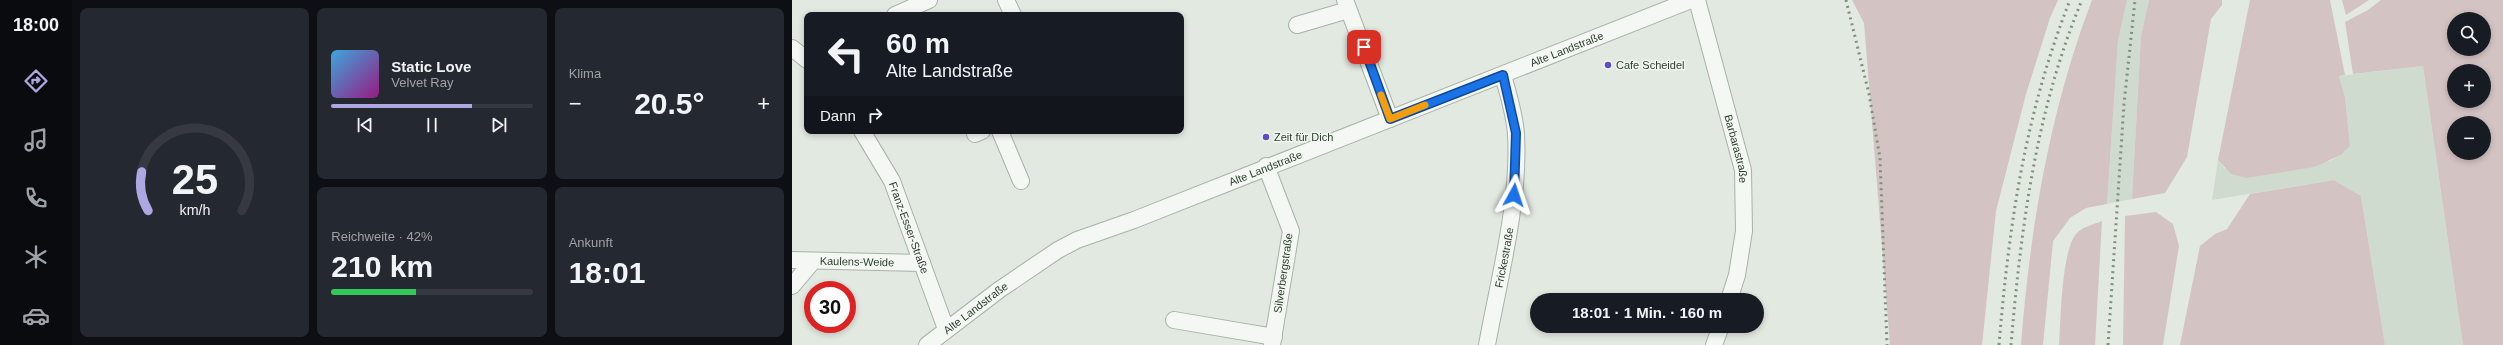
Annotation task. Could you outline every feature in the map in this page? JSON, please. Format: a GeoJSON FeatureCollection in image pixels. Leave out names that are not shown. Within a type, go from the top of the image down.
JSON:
{"type":"FeatureCollection","features":[{"type":"Feature","properties":{"kind":"street"},"geometry":{"type":"LineString","coordinates":[[902,12],[929,0]]}},
{"type":"Feature","properties":{"kind":"street"},"geometry":{"type":"LineString","coordinates":[[1006,0],[1011,12]]}},
{"type":"Feature","properties":{"kind":"street","name":"Alte Landstraße"},"geometry":{"type":"LineString","coordinates":[[927,345],[946,329],[1058,250],[1077,240],[1134,220],[1266,166],[1503,75],[1691,0]]}},
{"type":"Feature","properties":{"kind":"street","name":"Barbarastraße"},"geometry":{"type":"LineString","coordinates":[[1697,0],[1709,37],[1743,170],[1744,231],[1737,275],[1732,293]]}},
{"type":"Feature","properties":{"kind":"street"},"geometry":{"type":"LineString","coordinates":[[1297,25],[1346,5],[1390,119]]}},
{"type":"Feature","properties":{"kind":"street"},"geometry":{"type":"LineString","coordinates":[[792,48],[804,57]]}},
{"type":"Feature","properties":{"kind":"street","name":"Frickestraße"},"geometry":{"type":"LineString","coordinates":[[1487,345],[1514,195],[1517,159],[1516,133],[1503,75]]}},
{"type":"Feature","properties":{"kind":"street","name":"Franz-Esser-Straße"},"geometry":{"type":"LineString","coordinates":[[864,134],[892,181],[946,329]]}},
{"type":"Feature","properties":{"kind":"street"},"geometry":{"type":"LineString","coordinates":[[1001,134],[1021,181]]}},
{"type":"Feature","properties":{"kind":"street","name":"Silverbergstraße"},"geometry":{"type":"LineString","coordinates":[[1174,320],[1273,341],[1291,231],[1266,166]]}},
{"type":"Feature","properties":{"kind":"street","name":"Kaulens-Weide"},"geometry":{"type":"LineString","coordinates":[[792,260],[922,263]]}},
{"type":"Feature","properties":{"kind":"street"},"geometry":{"type":"LineString","coordinates":[[792,286],[814,261]]}},
{"type":"Feature","properties":{"kind":"street"},"geometry":{"type":"LineString","coordinates":[[1714,345],[1718,333]]}},
{"type":"Feature","properties":{"kind":"shaded area"},"geometry":{"type":"Polygon","coordinates":[[[1852,0],[2058,0],[2050,18],[2026,94],[1996,211],[1982,345],[1890,345],[1864,23],[1852,0]]]}},
{"type":"Feature","properties":{"kind":"shaded area"},"geometry":{"type":"Polygon","coordinates":[[[2092,0],[2127,0],[2118,41],[2107,204],[2086,208],[2070,218],[2053,241],[2043,345],[2021,345],[2030,257],[2044,170],[2064,84],[2092,0]]]}},
{"type":"Feature","properties":{"kind":"shaded area"},"geometry":{"type":"Polygon","coordinates":[[[2127,0],[2149,0],[2141,36],[2132,199],[2107,204],[2118,41],[2127,0]]]}},
{"type":"Feature","properties":{"kind":"shaded area"},"geometry":{"type":"Polygon","coordinates":[[[2149,0],[2222,0],[2222,5],[2211,19],[2187,157],[2165,193],[2132,199],[2141,36],[2149,0]]]}},
{"type":"Feature","properties":{"kind":"shaded area"},"geometry":{"type":"Polygon","coordinates":[[[2250,0],[2330,0],[2345,75],[2339,76],[2345,97],[2350,146],[2341,155],[2314,167],[2247,178],[2231,174],[2218,160],[2250,0]]]}},
{"type":"Feature","properties":{"kind":"shaded area"},"geometry":{"type":"Polygon","coordinates":[[[2342,0],[2369,0],[2346,15],[2342,0]]]}},
{"type":"Feature","properties":{"kind":"shaded area"},"geometry":{"type":"Polygon","coordinates":[[[2381,0],[2503,0],[2503,345],[2463,345],[2423,66],[2353,74],[2345,22],[2368,10],[2381,0]]]}},
{"type":"Feature","properties":{"kind":"shaded area"},"geometry":{"type":"Polygon","coordinates":[[[2423,66],[2463,345],[2385,345],[2361,196],[2334,180],[2212,200],[2218,160],[2225,169],[2330,161],[2341,155],[2350,146],[2345,97],[2339,76],[2423,66]]]}},
{"type":"Feature","properties":{"kind":"shaded area"},"geometry":{"type":"Polygon","coordinates":[[[2334,180],[2361,196],[2385,345],[2180,345],[2200,246],[2215,234],[2227,229],[2250,194],[2334,180]]]}},
{"type":"Feature","properties":{"kind":"shaded area"},"geometry":{"type":"Polygon","coordinates":[[[2156,212],[2173,224],[2179,246],[2163,345],[2123,345],[2125,216],[2156,212]]]}},
{"type":"Feature","properties":{"kind":"shaded area"},"geometry":{"type":"Polygon","coordinates":[[[2102,221],[2095,345],[2059,345],[2061,303],[2065,269],[2072,242],[2079,231],[2085,227],[2102,221]]]}},
{"type":"Feature","properties":{"kind":"railway"},"geometry":{"type":"LineString","coordinates":[[1846,0],[1869,94],[1880,158],[1887,345]]}},
{"type":"Feature","properties":{"kind":"railway"},"geometry":{"type":"LineString","coordinates":[[1999,345],[2008,256],[2021,170],[2041,85],[2054,43],[2070,0]]}},
{"type":"Feature","properties":{"kind":"railway"},"geometry":{"type":"LineString","coordinates":[[2011,345],[2026,213],[2042,126],[2066,42],[2082,0]]}},
{"type":"Feature","properties":{"kind":"railway"},"geometry":{"type":"LineString","coordinates":[[2108,345],[2124,104],[2135,0]]}},
{"type":"Feature","properties":{"kind":"slow traffic"},"geometry":{"type":"LineString","coordinates":[[1381,95],[1390,119],[1425,105]]}},
{"type":"Feature","properties":{"kind":"place","name":"Cafe Scheidel"},"geometry":{"type":"Point","coordinates":[1608,65]}},
{"type":"Feature","properties":{"kind":"place","name":"Zeit für Dich"},"geometry":{"type":"Point","coordinates":[1266,137]}},
{"type":"Feature","properties":{"kind":"route"},"geometry":{"type":"LineString","coordinates":[[1364,47],[1390,119],[1503,75],[1511,105],[1516,133],[1517,159],[1514,195]]}}]}
